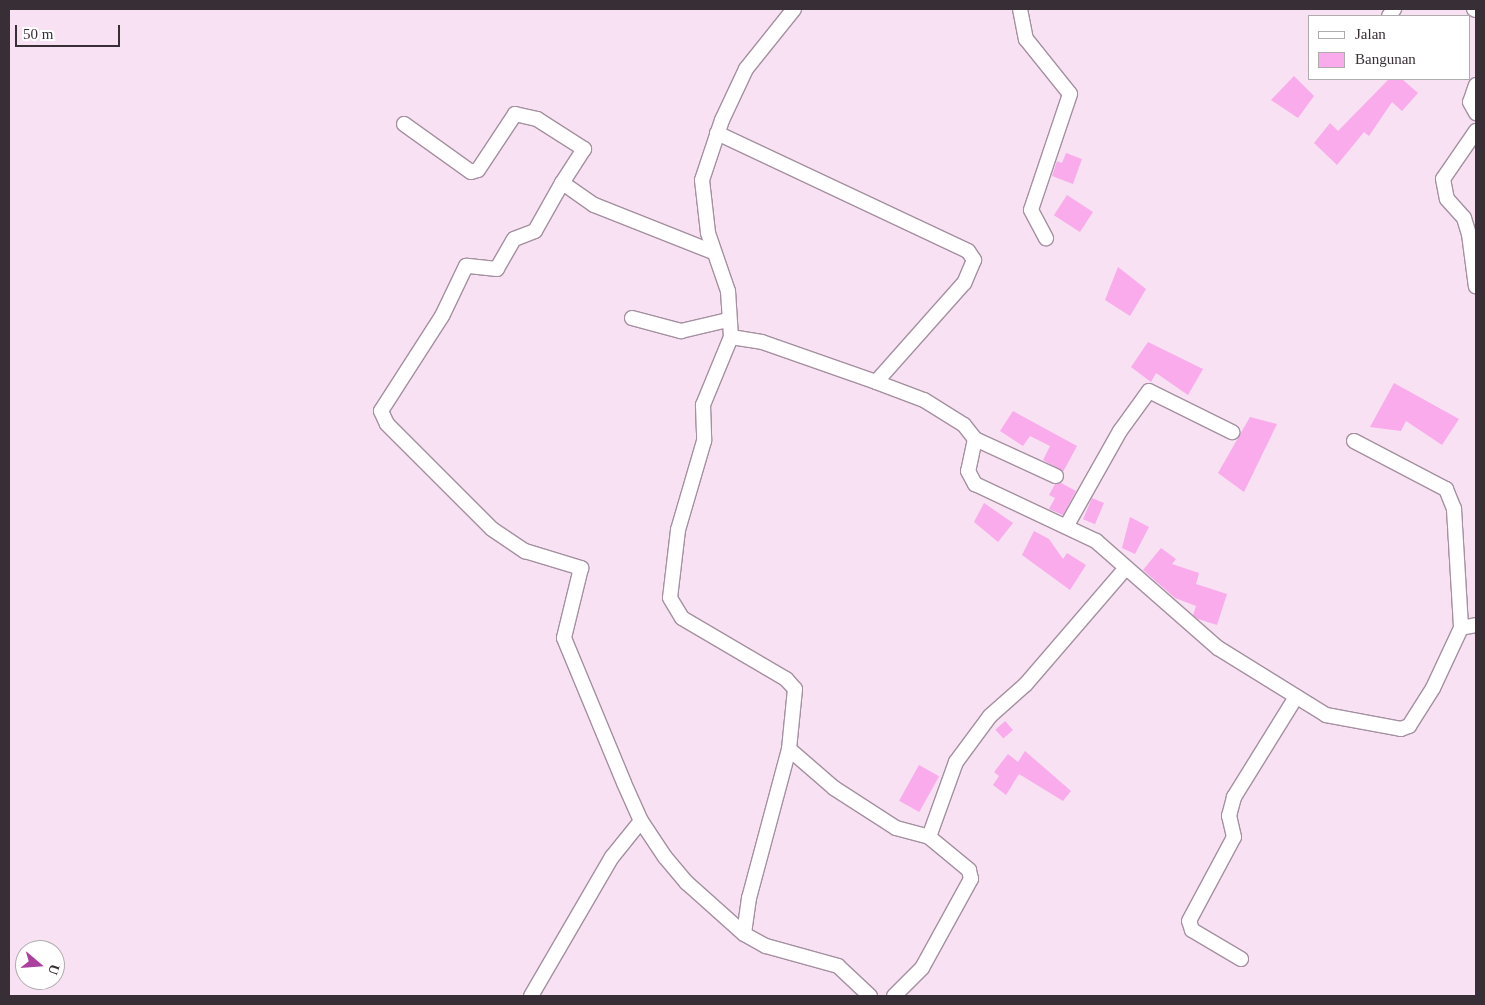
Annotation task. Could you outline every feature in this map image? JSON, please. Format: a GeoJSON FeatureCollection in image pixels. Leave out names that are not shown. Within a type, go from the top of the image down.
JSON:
{"type":"FeatureCollection","features":[{"type":"Feature","properties":{"kind":"street"},"geometry":{"type":"LineString","coordinates":[[744,934],[749,898],[789,749],[797,703],[792,683],[682,618],[668,587],[678,530],[704,442],[703,405],[731,337],[728,320],[728,291],[713,252],[702,180],[717,133],[746,69],[794,9]]}},
{"type":"Feature","properties":{"kind":"street"},"geometry":{"type":"LineString","coordinates":[[1020,9],[1026,39],[1070,94],[1031,210],[1046,238]]}},
{"type":"Feature","properties":{"kind":"street"},"geometry":{"type":"LineString","coordinates":[[1476,86],[1470,102],[1476,113]]}},
{"type":"Feature","properties":{"kind":"street"},"geometry":{"type":"LineString","coordinates":[[404,124],[471,172],[478,170],[515,114],[537,119],[584,149],[562,183],[535,232],[514,239],[497,269],[466,266],[442,316],[384,403],[382,416],[461,503],[506,541],[525,551],[581,568],[564,638],[641,822],[687,883],[744,934],[766,946],[838,966],[870,996]]}},
{"type":"Feature","properties":{"kind":"street"},"geometry":{"type":"LineString","coordinates":[[1476,131],[1443,179],[1447,200],[1464,218],[1470,234],[1476,287]]}},
{"type":"Feature","properties":{"kind":"street"},"geometry":{"type":"LineString","coordinates":[[717,133],[968,251],[974,260],[964,283],[876,382]]}},
{"type":"Feature","properties":{"kind":"street"},"geometry":{"type":"LineString","coordinates":[[562,183],[594,206],[713,252]]}},
{"type":"Feature","properties":{"kind":"street"},"geometry":{"type":"LineString","coordinates":[[632,318],[681,331],[728,320]]}},
{"type":"Feature","properties":{"kind":"street"},"geometry":{"type":"LineString","coordinates":[[731,337],[762,342],[924,400],[964,425],[975,439],[1056,476]]}},
{"type":"Feature","properties":{"kind":"street"},"geometry":{"type":"LineString","coordinates":[[1067,525],[1120,431],[1149,391],[1232,432]]}},
{"type":"Feature","properties":{"kind":"street"},"geometry":{"type":"LineString","coordinates":[[975,439],[968,471],[975,484],[1067,525],[1096,541],[1125,569],[1218,648],[1296,697],[1343,721],[1405,728],[1434,688],[1461,628],[1454,508],[1446,489],[1354,441]]}},
{"type":"Feature","properties":{"kind":"street"},"geometry":{"type":"LineString","coordinates":[[929,837],[956,762],[990,716],[1045,663],[1125,569]]}},
{"type":"Feature","properties":{"kind":"street"},"geometry":{"type":"LineString","coordinates":[[1461,628],[1476,625]]}},
{"type":"Feature","properties":{"kind":"street"},"geometry":{"type":"LineString","coordinates":[[1241,959],[1192,930],[1189,922],[1234,837],[1230,816],[1234,797],[1296,697]]}},
{"type":"Feature","properties":{"kind":"street"},"geometry":{"type":"LineString","coordinates":[[789,749],[834,788],[896,828],[929,837],[969,870],[971,879],[922,968],[894,996]]}},
{"type":"Feature","properties":{"kind":"street"},"geometry":{"type":"LineString","coordinates":[[531,996],[612,857],[641,822]]}},
{"type":"Feature","properties":{"kind":"building"},"geometry":{"type":"Polygon","coordinates":[[[1294,76],[1314,96],[1298,118],[1271,100],[1294,76]]]}},
{"type":"Feature","properties":{"kind":"building"},"geometry":{"type":"Polygon","coordinates":[[[1388,80],[1403,80],[1418,93],[1402,111],[1392,102],[1369,136],[1364,132],[1337,165],[1314,143],[1330,123],[1338,131],[1388,80]]]}},
{"type":"Feature","properties":{"kind":"building"},"geometry":{"type":"Polygon","coordinates":[[[1066,153],[1082,159],[1073,184],[1052,176],[1057,161],[1062,163],[1066,153]]]}},
{"type":"Feature","properties":{"kind":"building"},"geometry":{"type":"Polygon","coordinates":[[[1067,195],[1093,212],[1080,232],[1054,215],[1067,195]]]}},
{"type":"Feature","properties":{"kind":"building"},"geometry":{"type":"Polygon","coordinates":[[[1118,267],[1146,289],[1130,316],[1105,300],[1118,267]]]}},
{"type":"Feature","properties":{"kind":"building"},"geometry":{"type":"Polygon","coordinates":[[[1148,342],[1203,369],[1188,395],[1156,373],[1151,382],[1131,367],[1148,342]]]}},
{"type":"Feature","properties":{"kind":"building"},"geometry":{"type":"Polygon","coordinates":[[[1394,383],[1459,419],[1442,445],[1406,421],[1401,431],[1370,427],[1394,383]]]}},
{"type":"Feature","properties":{"kind":"building"},"geometry":{"type":"Polygon","coordinates":[[[1013,411],[1077,446],[1063,472],[1043,460],[1050,446],[1030,436],[1023,446],[1000,431],[1013,411]]]}},
{"type":"Feature","properties":{"kind":"building"},"geometry":{"type":"Polygon","coordinates":[[[1250,417],[1277,424],[1244,492],[1218,473],[1250,417]]]}},
{"type":"Feature","properties":{"kind":"building"},"geometry":{"type":"Polygon","coordinates":[[[1061,483],[1076,491],[1063,515],[1049,509],[1055,498],[1049,495],[1055,484],[1061,483]]]}},
{"type":"Feature","properties":{"kind":"building"},"geometry":{"type":"Polygon","coordinates":[[[1092,498],[1104,503],[1095,524],[1083,519],[1092,498]]]}},
{"type":"Feature","properties":{"kind":"building"},"geometry":{"type":"Polygon","coordinates":[[[984,503],[1013,523],[998,542],[974,522],[984,503]]]}},
{"type":"Feature","properties":{"kind":"building"},"geometry":{"type":"Polygon","coordinates":[[[1130,517],[1149,527],[1135,554],[1122,548],[1130,517]]]}},
{"type":"Feature","properties":{"kind":"building"},"geometry":{"type":"Polygon","coordinates":[[[1034,531],[1049,539],[1063,559],[1067,553],[1086,565],[1070,590],[1022,555],[1034,531]]]}},
{"type":"Feature","properties":{"kind":"building"},"geometry":{"type":"Polygon","coordinates":[[[1161,548],[1176,559],[1172,564],[1199,573],[1196,584],[1227,594],[1217,625],[1198,619],[1193,615],[1196,606],[1175,598],[1143,570],[1161,548]]]}},
{"type":"Feature","properties":{"kind":"building"},"geometry":{"type":"Polygon","coordinates":[[[1005,721],[1013,730],[1003,739],[995,730],[1005,721]]]}},
{"type":"Feature","properties":{"kind":"building"},"geometry":{"type":"Polygon","coordinates":[[[1025,751],[1071,791],[1063,801],[1019,774],[1006,795],[993,785],[999,776],[994,772],[1008,754],[1018,762],[1025,751]]]}},
{"type":"Feature","properties":{"kind":"building"},"geometry":{"type":"Polygon","coordinates":[[[919,765],[939,776],[919,812],[899,801],[919,765]]]}}]}
